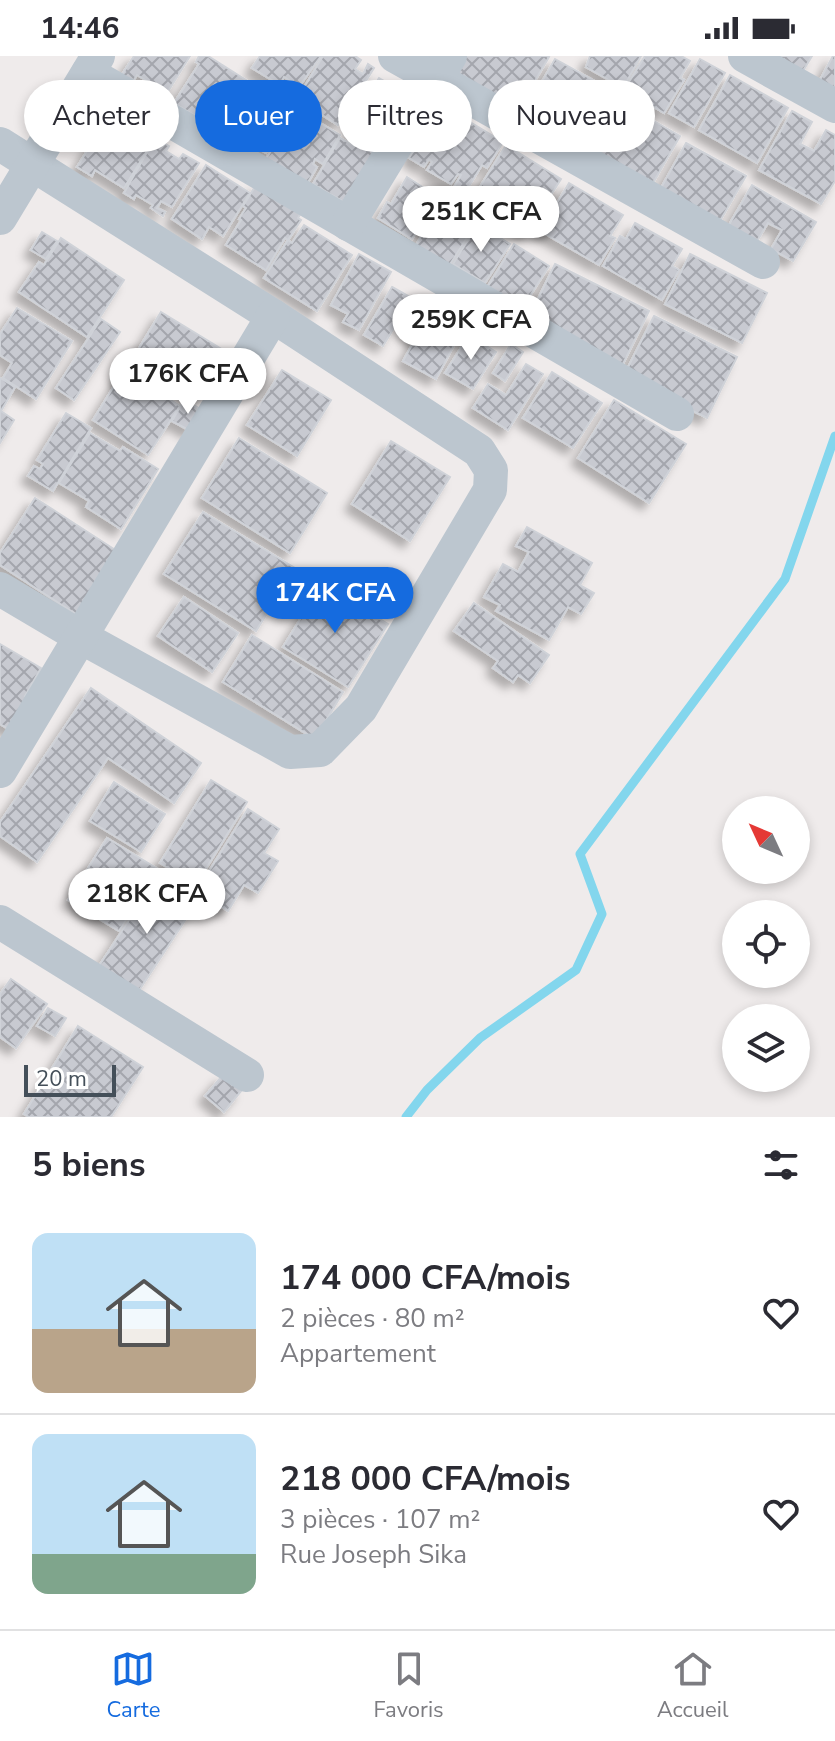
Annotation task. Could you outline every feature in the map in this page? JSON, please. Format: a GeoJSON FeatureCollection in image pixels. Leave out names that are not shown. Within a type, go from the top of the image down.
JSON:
{"type":"FeatureCollection","features":[{"type":"Feature","properties":{"kind":"street"},"geometry":{"type":"LineString","coordinates":[[395,56],[443,68],[763,262]]}},
{"type":"Feature","properties":{"kind":"street"},"geometry":{"type":"LineString","coordinates":[[745,56],[835,106]]}},
{"type":"Feature","properties":{"kind":"street"},"geometry":{"type":"LineString","coordinates":[[0,218],[93,64],[348,224],[677,414]]}},
{"type":"Feature","properties":{"kind":"street"},"geometry":{"type":"LineString","coordinates":[[348,224],[443,68]]}},
{"type":"Feature","properties":{"kind":"street"},"geometry":{"type":"LineString","coordinates":[[0,144],[273,316],[479,451],[491,470],[490,490],[361,708],[320,750],[290,752],[0,589]]}},
{"type":"Feature","properties":{"kind":"street"},"geometry":{"type":"LineString","coordinates":[[0,771],[273,316]]}},
{"type":"Feature","properties":{"kind":"street"},"geometry":{"type":"LineString","coordinates":[[0,922],[247,1075]]}},
{"type":"Feature","properties":{"kind":"building"},"geometry":{"type":"Polygon","coordinates":[[[134,56],[190,56],[175,80],[145,80],[137,75],[134,80],[127,80],[121,76],[134,56]]]}},
{"type":"Feature","properties":{"kind":"building"},"geometry":{"type":"Polygon","coordinates":[[[199,56],[208,56],[246,80],[195,80],[195,116],[179,106],[179,95],[199,64],[196,62],[199,56]]]}},
{"type":"Feature","properties":{"kind":"building"},"geometry":{"type":"Polygon","coordinates":[[[260,56],[321,56],[304,80],[284,77],[282,80],[272,80],[252,68],[260,56]]]}},
{"type":"Feature","properties":{"kind":"building"},"geometry":{"type":"Polygon","coordinates":[[[323,56],[355,56],[361,60],[355,69],[363,74],[368,64],[374,68],[366,80],[338,80],[338,125],[322,115],[322,80],[308,80],[323,56]]]}},
{"type":"Feature","properties":{"kind":"building"},"geometry":{"type":"Polygon","coordinates":[[[463,56],[549,57],[536,80],[488,80],[488,99],[472,90],[472,80],[450,77],[463,56]]]}},
{"type":"Feature","properties":{"kind":"building"},"geometry":{"type":"Polygon","coordinates":[[[590,56],[641,56],[628,80],[609,80],[586,67],[590,56]]]}},
{"type":"Feature","properties":{"kind":"building"},"geometry":{"type":"Polygon","coordinates":[[[645,56],[681,56],[690,61],[680,78],[684,80],[664,113],[655,108],[655,80],[630,80],[645,56]]]}},
{"type":"Feature","properties":{"kind":"building"},"geometry":{"type":"Polygon","coordinates":[[[762,56],[812,56],[798,79],[762,56]]]}},
{"type":"Feature","properties":{"kind":"building"},"geometry":{"type":"Polygon","coordinates":[[[835,56],[835,98],[816,87],[835,56]]]}},
{"type":"Feature","properties":{"kind":"building"},"geometry":{"type":"Polygon","coordinates":[[[555,59],[593,80],[543,80],[555,59]]]}},
{"type":"Feature","properties":{"kind":"building"},"geometry":{"type":"Polygon","coordinates":[[[700,59],[725,73],[694,127],[669,113],[700,59]]]}},
{"type":"Feature","properties":{"kind":"building"},"geometry":{"type":"Polygon","coordinates":[[[730,75],[788,108],[757,163],[699,130],[730,75]]]}},
{"type":"Feature","properties":{"kind":"building"},"geometry":{"type":"Polygon","coordinates":[[[792,111],[812,122],[800,144],[814,151],[826,130],[835,135],[835,181],[821,204],[759,170],[792,111]]]}},
{"type":"Feature","properties":{"kind":"building"},"geometry":{"type":"Polygon","coordinates":[[[655,122],[680,136],[649,190],[595,160],[600,152],[655,152],[655,122]]]}},
{"type":"Feature","properties":{"kind":"building"},"geometry":{"type":"Polygon","coordinates":[[[472,123],[488,133],[488,152],[497,152],[487,168],[482,165],[465,193],[454,187],[461,175],[458,174],[451,184],[427,170],[432,162],[429,159],[424,167],[409,158],[413,152],[472,152],[472,123]]]}},
{"type":"Feature","properties":{"kind":"building"},"geometry":{"type":"Polygon","coordinates":[[[322,124],[338,134],[323,164],[315,159],[313,164],[317,167],[307,184],[266,159],[270,152],[322,152],[322,124]]]}},
{"type":"Feature","properties":{"kind":"building"},"geometry":{"type":"Polygon","coordinates":[[[338,141],[338,152],[375,152],[346,203],[313,184],[338,141]]]}},
{"type":"Feature","properties":{"kind":"building"},"geometry":{"type":"Polygon","coordinates":[[[686,143],[746,176],[716,228],[657,195],[686,143]]]}},
{"type":"Feature","properties":{"kind":"building"},"geometry":{"type":"Polygon","coordinates":[[[86,152],[146,152],[124,188],[95,170],[92,176],[77,167],[86,152]]]}},
{"type":"Feature","properties":{"kind":"building"},"geometry":{"type":"Polygon","coordinates":[[[147,152],[168,152],[179,159],[183,154],[199,163],[172,207],[161,201],[157,208],[165,212],[163,216],[151,208],[153,205],[136,195],[134,199],[124,193],[147,152]]]}},
{"type":"Feature","properties":{"kind":"building"},"geometry":{"type":"Polygon","coordinates":[[[502,152],[517,152],[561,179],[527,232],[518,226],[527,210],[523,208],[513,223],[490,208],[498,195],[495,193],[487,207],[473,198],[502,152]]]}},
{"type":"Feature","properties":{"kind":"building"},"geometry":{"type":"Polygon","coordinates":[[[206,165],[250,193],[223,236],[209,227],[202,239],[172,219],[206,165]]]}},
{"type":"Feature","properties":{"kind":"building"},"geometry":{"type":"Polygon","coordinates":[[[407,177],[438,197],[412,239],[378,218],[387,202],[391,204],[407,177]]]}},
{"type":"Feature","properties":{"kind":"building"},"geometry":{"type":"Polygon","coordinates":[[[569,183],[623,215],[610,236],[615,238],[599,265],[540,231],[569,183]]]}},
{"type":"Feature","properties":{"kind":"building"},"geometry":{"type":"Polygon","coordinates":[[[256,185],[301,213],[298,218],[301,220],[288,240],[285,238],[266,270],[226,245],[256,185]]]}},
{"type":"Feature","properties":{"kind":"building"},"geometry":{"type":"Polygon","coordinates":[[[752,185],[816,222],[793,261],[771,249],[782,230],[768,223],[757,241],[729,225],[752,185]]]}},
{"type":"Feature","properties":{"kind":"building"},"geometry":{"type":"Polygon","coordinates":[[[446,196],[480,217],[449,266],[416,245],[446,196]]]}},
{"type":"Feature","properties":{"kind":"building"},"geometry":{"type":"Polygon","coordinates":[[[635,223],[682,249],[672,266],[679,270],[662,300],[603,266],[620,236],[626,239],[635,223]]]}},
{"type":"Feature","properties":{"kind":"building"},"geometry":{"type":"Polygon","coordinates":[[[478,224],[510,244],[485,283],[453,264],[478,224]]]}},
{"type":"Feature","properties":{"kind":"building"},"geometry":{"type":"Polygon","coordinates":[[[304,225],[352,255],[317,311],[264,278],[288,240],[292,243],[304,225]]]}},
{"type":"Feature","properties":{"kind":"building"},"geometry":{"type":"Polygon","coordinates":[[[42,232],[57,241],[46,259],[31,250],[42,232]]]}},
{"type":"Feature","properties":{"kind":"building"},"geometry":{"type":"Polygon","coordinates":[[[61,238],[124,280],[87,337],[19,292],[39,262],[44,265],[61,238]]]}},
{"type":"Feature","properties":{"kind":"building"},"geometry":{"type":"Polygon","coordinates":[[[514,244],[549,266],[523,307],[488,286],[514,244]]]}},
{"type":"Feature","properties":{"kind":"building"},"geometry":{"type":"Polygon","coordinates":[[[359,254],[391,272],[359,330],[343,322],[348,314],[331,305],[359,254]]]}},
{"type":"Feature","properties":{"kind":"building"},"geometry":{"type":"Polygon","coordinates":[[[690,254],[767,293],[742,343],[665,304],[690,254]]]}},
{"type":"Feature","properties":{"kind":"building"},"geometry":{"type":"Polygon","coordinates":[[[555,264],[649,311],[622,366],[528,319],[555,264]]]}},
{"type":"Feature","properties":{"kind":"building"},"geometry":{"type":"Polygon","coordinates":[[[392,287],[412,298],[383,346],[364,335],[392,287]]]}},
{"type":"Feature","properties":{"kind":"building"},"geometry":{"type":"Polygon","coordinates":[[[434,305],[466,323],[436,379],[403,361],[434,305]]]}},
{"type":"Feature","properties":{"kind":"building"},"geometry":{"type":"Polygon","coordinates":[[[17,308],[72,341],[36,399],[3,378],[12,363],[0,355],[0,334],[17,308]]]}},
{"type":"Feature","properties":{"kind":"building"},"geometry":{"type":"Polygon","coordinates":[[[161,312],[220,348],[193,392],[165,374],[160,382],[130,363],[161,312]]]}},
{"type":"Feature","properties":{"kind":"building"},"geometry":{"type":"Polygon","coordinates":[[[654,316],[737,357],[707,418],[623,377],[654,316]]]}},
{"type":"Feature","properties":{"kind":"building"},"geometry":{"type":"Polygon","coordinates":[[[101,319],[120,332],[74,400],[56,388],[101,319]]]}},
{"type":"Feature","properties":{"kind":"building"},"geometry":{"type":"Polygon","coordinates":[[[469,335],[496,352],[473,389],[445,373],[469,335]]]}},
{"type":"Feature","properties":{"kind":"building"},"geometry":{"type":"Polygon","coordinates":[[[511,344],[523,352],[505,381],[493,373],[511,344]]]}},
{"type":"Feature","properties":{"kind":"building"},"geometry":{"type":"Polygon","coordinates":[[[526,364],[543,374],[508,430],[473,408],[488,384],[506,395],[526,364]]]}},
{"type":"Feature","properties":{"kind":"building"},"geometry":{"type":"Polygon","coordinates":[[[124,370],[180,406],[148,455],[93,420],[124,370]]]}},
{"type":"Feature","properties":{"kind":"building"},"geometry":{"type":"Polygon","coordinates":[[[282,370],[331,400],[297,456],[247,425],[282,370]]]}},
{"type":"Feature","properties":{"kind":"building"},"geometry":{"type":"Polygon","coordinates":[[[552,372],[602,403],[573,448],[523,418],[552,372]]]}},
{"type":"Feature","properties":{"kind":"building"},"geometry":{"type":"Polygon","coordinates":[[[0,378],[15,387],[1,411],[14,420],[0,443],[0,378]]]}},
{"type":"Feature","properties":{"kind":"building"},"geometry":{"type":"Polygon","coordinates":[[[184,400],[204,411],[192,432],[172,421],[184,400]]]}},
{"type":"Feature","properties":{"kind":"building"},"geometry":{"type":"Polygon","coordinates":[[[614,400],[686,444],[649,503],[578,458],[614,400]]]}},
{"type":"Feature","properties":{"kind":"building"},"geometry":{"type":"Polygon","coordinates":[[[66,413],[91,428],[53,491],[28,476],[34,466],[40,469],[43,464],[37,460],[66,413]]]}},
{"type":"Feature","properties":{"kind":"building"},"geometry":{"type":"Polygon","coordinates":[[[90,433],[120,451],[123,447],[158,469],[121,529],[86,507],[89,501],[59,483],[90,433]]]}},
{"type":"Feature","properties":{"kind":"building"},"geometry":{"type":"Polygon","coordinates":[[[239,438],[327,493],[290,553],[202,498],[239,438]]]}},
{"type":"Feature","properties":{"kind":"building"},"geometry":{"type":"Polygon","coordinates":[[[391,441],[450,477],[410,541],[352,504],[391,441]]]}},
{"type":"Feature","properties":{"kind":"building"},"geometry":{"type":"Polygon","coordinates":[[[35,498],[120,553],[79,616],[0,565],[0,553],[35,498]]]}},
{"type":"Feature","properties":{"kind":"building"},"geometry":{"type":"Polygon","coordinates":[[[203,512],[295,568],[256,631],[164,574],[203,512]]]}},
{"type":"Feature","properties":{"kind":"building"},"geometry":{"type":"Polygon","coordinates":[[[527,527],[592,563],[580,585],[594,593],[581,614],[568,607],[549,640],[496,611],[500,605],[484,597],[503,564],[518,572],[529,552],[516,546],[527,527]]]}},
{"type":"Feature","properties":{"kind":"building"},"geometry":{"type":"Polygon","coordinates":[[[322,584],[388,624],[348,687],[283,647],[322,584]]]}},
{"type":"Feature","properties":{"kind":"building"},"geometry":{"type":"Polygon","coordinates":[[[184,597],[238,633],[212,672],[158,636],[184,597]]]}},
{"type":"Feature","properties":{"kind":"building"},"geometry":{"type":"Polygon","coordinates":[[[474,603],[549,655],[530,683],[518,675],[513,682],[493,668],[498,661],[454,631],[474,603]]]}},
{"type":"Feature","properties":{"kind":"building"},"geometry":{"type":"Polygon","coordinates":[[[252,635],[343,692],[315,739],[223,682],[252,635]]]}},
{"type":"Feature","properties":{"kind":"building"},"geometry":{"type":"Polygon","coordinates":[[[0,644],[41,668],[25,696],[33,700],[13,732],[0,724],[0,644]]]}},
{"type":"Feature","properties":{"kind":"building"},"geometry":{"type":"Polygon","coordinates":[[[91,688],[201,763],[174,803],[108,758],[37,862],[0,836],[0,822],[91,688]]]}},
{"type":"Feature","properties":{"kind":"building"},"geometry":{"type":"Polygon","coordinates":[[[211,780],[247,802],[196,885],[160,863],[211,780]]]}},
{"type":"Feature","properties":{"kind":"building"},"geometry":{"type":"Polygon","coordinates":[[[114,782],[165,814],[141,852],[90,821],[114,782]]]}},
{"type":"Feature","properties":{"kind":"building"},"geometry":{"type":"Polygon","coordinates":[[[248,809],[279,829],[264,853],[278,861],[258,893],[244,885],[228,911],[196,892],[248,809]]]}},
{"type":"Feature","properties":{"kind":"building"},"geometry":{"type":"Polygon","coordinates":[[[107,838],[158,869],[119,931],[68,900],[107,838]]]}},
{"type":"Feature","properties":{"kind":"building"},"geometry":{"type":"Polygon","coordinates":[[[158,876],[197,902],[136,995],[97,969],[158,876]]]}},
{"type":"Feature","properties":{"kind":"building"},"geometry":{"type":"Polygon","coordinates":[[[11,979],[47,1004],[16,1048],[0,1037],[0,994],[11,979]]]}},
{"type":"Feature","properties":{"kind":"building"},"geometry":{"type":"Polygon","coordinates":[[[48,1008],[66,1018],[55,1036],[37,1026],[48,1008]]]}},
{"type":"Feature","properties":{"kind":"building"},"geometry":{"type":"Polygon","coordinates":[[[78,1026],[143,1067],[111,1117],[29,1117],[24,1114],[78,1026]]]}},
{"type":"Feature","properties":{"kind":"building"},"geometry":{"type":"Polygon","coordinates":[[[223,1075],[242,1090],[224,1112],[205,1096],[223,1075]]]}},
{"type":"Feature","properties":{"kind":"waterway"},"geometry":{"type":"LineString","coordinates":[[406,1117],[427,1090],[480,1038],[576,970],[602,914],[580,854],[785,579],[835,436]]}}]}
